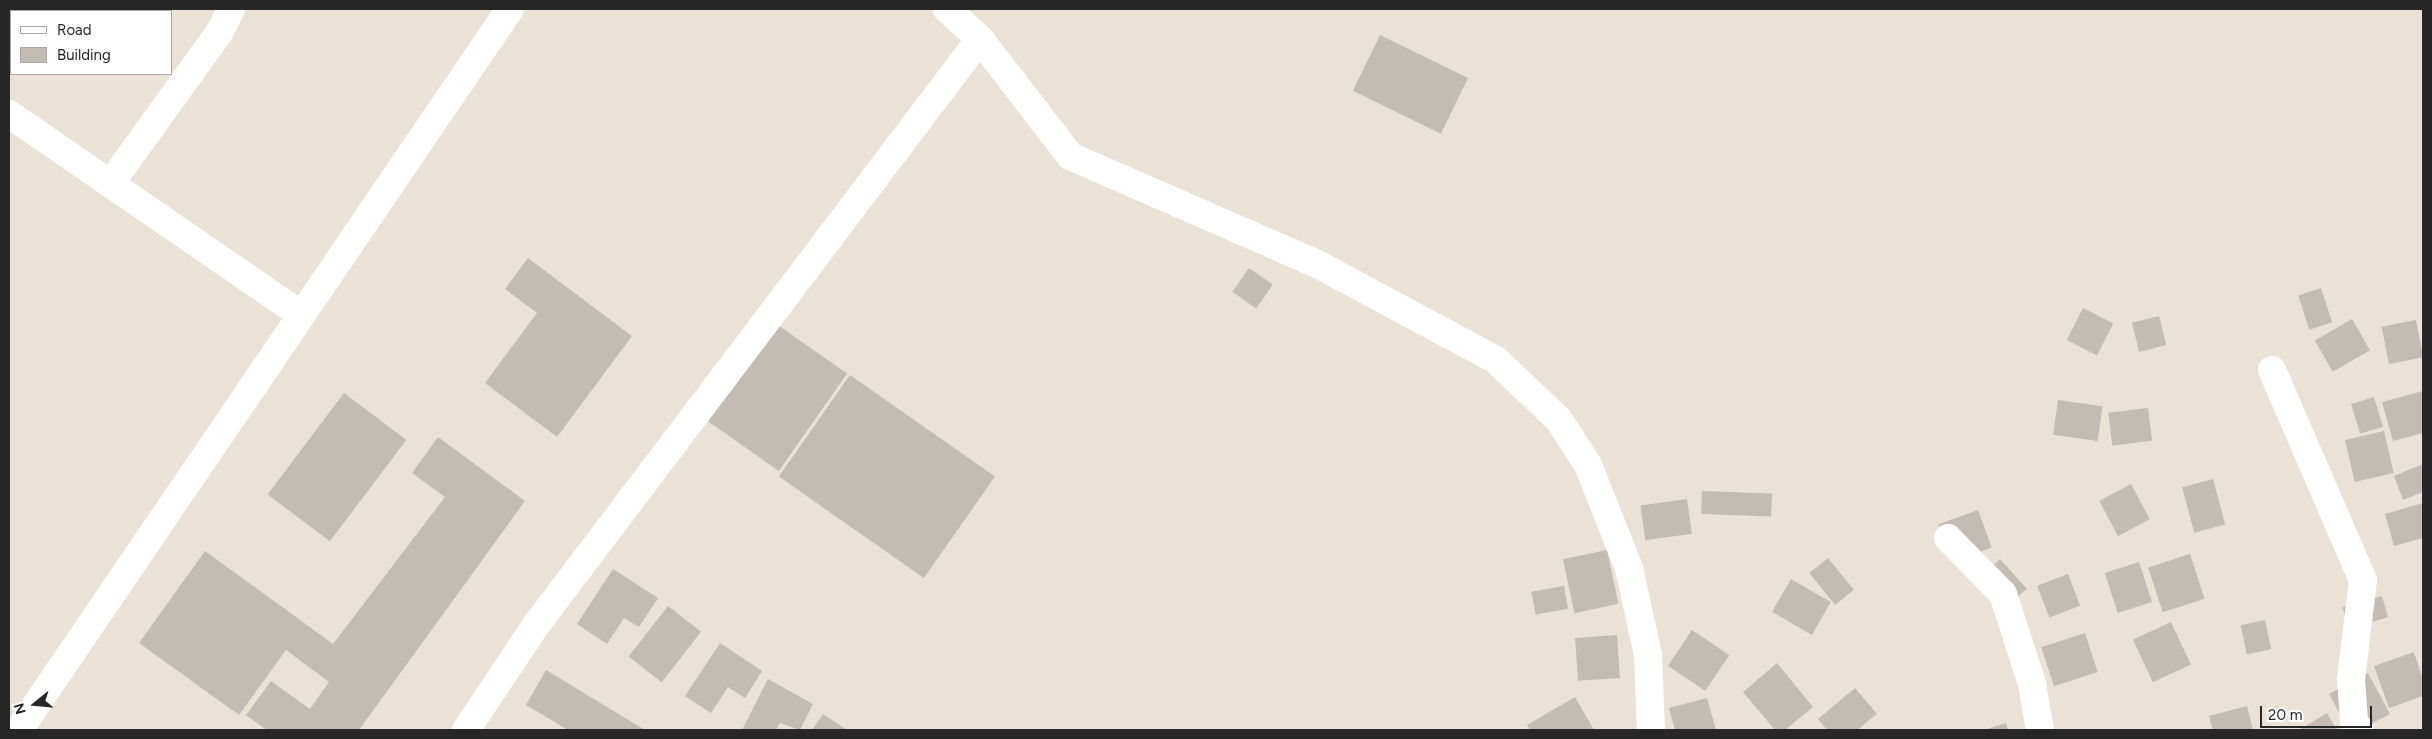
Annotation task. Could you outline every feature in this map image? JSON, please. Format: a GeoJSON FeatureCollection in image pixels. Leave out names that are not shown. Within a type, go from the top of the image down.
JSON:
{"type":"FeatureCollection","features":[{"type":"Feature","properties":{"kind":"street"},"geometry":{"type":"LineString","coordinates":[[110,184],[219,33],[231,9]]}},
{"type":"Feature","properties":{"kind":"street"},"geometry":{"type":"LineString","coordinates":[[19,730],[300,314],[510,9]]}},
{"type":"Feature","properties":{"kind":"street"},"geometry":{"type":"LineString","coordinates":[[947,9],[980,39],[1070,156],[1319,265],[1487,355],[1559,420],[1588,465],[1629,568],[1648,654],[1651,730]]}},
{"type":"Feature","properties":{"kind":"street"},"geometry":{"type":"LineString","coordinates":[[466,730],[536,625],[980,39]]}},
{"type":"Feature","properties":{"kind":"street"},"geometry":{"type":"LineString","coordinates":[[9,114],[300,314]]}},
{"type":"Feature","properties":{"kind":"street"},"geometry":{"type":"LineString","coordinates":[[2272,370],[2363,580],[2351,679],[2354,721],[2360,730]]}},
{"type":"Feature","properties":{"kind":"street"},"geometry":{"type":"LineString","coordinates":[[1948,538],[2003,594],[2032,684],[2040,730]]}},
{"type":"Feature","properties":{"kind":"building"},"geometry":{"type":"Polygon","coordinates":[[[1380,35],[1468,78],[1441,134],[1353,91],[1380,35]]]}},
{"type":"Feature","properties":{"kind":"building"},"geometry":{"type":"Polygon","coordinates":[[[528,258],[632,336],[557,437],[485,383],[537,313],[505,289],[528,258]]]}},
{"type":"Feature","properties":{"kind":"building"},"geometry":{"type":"Polygon","coordinates":[[[1249,268],[1273,285],[1256,308],[1232,292],[1249,268]]]}},
{"type":"Feature","properties":{"kind":"building"},"geometry":{"type":"Polygon","coordinates":[[[2321,288],[2332,322],[2309,330],[2298,295],[2321,288]]]}},
{"type":"Feature","properties":{"kind":"building"},"geometry":{"type":"Polygon","coordinates":[[[2083,308],[2113,323],[2097,356],[2067,340],[2083,308]]]}},
{"type":"Feature","properties":{"kind":"building"},"geometry":{"type":"Polygon","coordinates":[[[2159,316],[2166,345],[2139,352],[2132,323],[2159,316]]]}},
{"type":"Feature","properties":{"kind":"building"},"geometry":{"type":"Polygon","coordinates":[[[2352,319],[2370,350],[2333,372],[2315,341],[2352,319]]]}},
{"type":"Feature","properties":{"kind":"building"},"geometry":{"type":"Polygon","coordinates":[[[2416,320],[2423,357],[2389,364],[2382,327],[2416,320]]]}},
{"type":"Feature","properties":{"kind":"building"},"geometry":{"type":"Polygon","coordinates":[[[775,323],[847,373],[779,471],[707,420],[775,323]]]}},
{"type":"Feature","properties":{"kind":"building"},"geometry":{"type":"Polygon","coordinates":[[[850,375],[995,477],[924,578],[779,477],[850,375]]]}},
{"type":"Feature","properties":{"kind":"building"},"geometry":{"type":"Polygon","coordinates":[[[2423,391],[2423,433],[2393,441],[2382,402],[2423,391]]]}},
{"type":"Feature","properties":{"kind":"building"},"geometry":{"type":"Polygon","coordinates":[[[344,393],[406,440],[330,541],[268,494],[344,393]]]}},
{"type":"Feature","properties":{"kind":"building"},"geometry":{"type":"Polygon","coordinates":[[[2374,397],[2383,427],[2360,434],[2351,404],[2374,397]]]}},
{"type":"Feature","properties":{"kind":"building"},"geometry":{"type":"Polygon","coordinates":[[[2058,400],[2103,406],[2098,441],[2053,435],[2058,400]]]}},
{"type":"Feature","properties":{"kind":"building"},"geometry":{"type":"Polygon","coordinates":[[[2148,408],[2152,441],[2112,446],[2108,413],[2148,408]]]}},
{"type":"Feature","properties":{"kind":"building"},"geometry":{"type":"Polygon","coordinates":[[[2384,431],[2394,473],[2355,482],[2345,440],[2384,431]]]}},
{"type":"Feature","properties":{"kind":"building"},"geometry":{"type":"Polygon","coordinates":[[[438,437],[525,501],[359,730],[267,730],[246,715],[271,681],[310,709],[329,682],[286,650],[239,715],[139,643],[205,551],[333,644],[445,497],[412,473],[438,437]]]}},
{"type":"Feature","properties":{"kind":"building"},"geometry":{"type":"Polygon","coordinates":[[[2423,464],[2423,492],[2403,500],[2394,476],[2423,464]]]}},
{"type":"Feature","properties":{"kind":"building"},"geometry":{"type":"Polygon","coordinates":[[[2213,479],[2225,524],[2194,533],[2182,487],[2213,479]]]}},
{"type":"Feature","properties":{"kind":"building"},"geometry":{"type":"Polygon","coordinates":[[[2131,484],[2150,519],[2118,536],[2099,501],[2131,484]]]}},
{"type":"Feature","properties":{"kind":"building"},"geometry":{"type":"Polygon","coordinates":[[[1702,491],[1772,493],[1771,516],[1701,514],[1702,491]]]}},
{"type":"Feature","properties":{"kind":"building"},"geometry":{"type":"Polygon","coordinates":[[[1687,499],[1692,534],[1645,540],[1640,506],[1687,499]]]}},
{"type":"Feature","properties":{"kind":"building"},"geometry":{"type":"Polygon","coordinates":[[[2423,503],[2423,538],[2394,546],[2385,514],[2423,503]]]}},
{"type":"Feature","properties":{"kind":"building"},"geometry":{"type":"Polygon","coordinates":[[[1978,510],[1992,548],[1952,562],[1939,524],[1978,510]]]}},
{"type":"Feature","properties":{"kind":"building"},"geometry":{"type":"Polygon","coordinates":[[[1607,550],[1618,604],[1574,613],[1563,559],[1607,550]]]}},
{"type":"Feature","properties":{"kind":"building"},"geometry":{"type":"Polygon","coordinates":[[[2190,554],[2205,599],[2163,612],[2148,568],[2190,554]]]}},
{"type":"Feature","properties":{"kind":"building"},"geometry":{"type":"Polygon","coordinates":[[[1828,558],[1854,590],[1835,605],[1809,573],[1828,558]]]}},
{"type":"Feature","properties":{"kind":"building"},"geometry":{"type":"Polygon","coordinates":[[[2000,559],[2027,589],[2008,605],[1981,576],[2000,559]]]}},
{"type":"Feature","properties":{"kind":"building"},"geometry":{"type":"Polygon","coordinates":[[[2139,562],[2152,602],[2118,613],[2105,573],[2139,562]]]}},
{"type":"Feature","properties":{"kind":"building"},"geometry":{"type":"Polygon","coordinates":[[[613,569],[658,598],[639,627],[624,618],[607,644],[577,624],[613,569]]]}},
{"type":"Feature","properties":{"kind":"building"},"geometry":{"type":"Polygon","coordinates":[[[2068,574],[2080,606],[2049,618],[2037,586],[2068,574]]]}},
{"type":"Feature","properties":{"kind":"building"},"geometry":{"type":"Polygon","coordinates":[[[1791,579],[1831,602],[1812,635],[1772,612],[1791,579]]]}},
{"type":"Feature","properties":{"kind":"building"},"geometry":{"type":"Polygon","coordinates":[[[1564,586],[1568,609],[1535,614],[1532,592],[1564,586]]]}},
{"type":"Feature","properties":{"kind":"building"},"geometry":{"type":"Polygon","coordinates":[[[2382,596],[2388,617],[2349,628],[2343,607],[2382,596]]]}},
{"type":"Feature","properties":{"kind":"building"},"geometry":{"type":"Polygon","coordinates":[[[668,606],[701,632],[662,682],[629,656],[668,606]]]}},
{"type":"Feature","properties":{"kind":"building"},"geometry":{"type":"Polygon","coordinates":[[[2265,620],[2271,649],[2247,655],[2241,625],[2265,620]]]}},
{"type":"Feature","properties":{"kind":"building"},"geometry":{"type":"Polygon","coordinates":[[[2171,622],[2191,665],[2153,682],[2133,640],[2171,622]]]}},
{"type":"Feature","properties":{"kind":"building"},"geometry":{"type":"Polygon","coordinates":[[[1692,630],[1729,655],[1705,691],[1668,666],[1692,630]]]}},
{"type":"Feature","properties":{"kind":"building"},"geometry":{"type":"Polygon","coordinates":[[[2085,633],[2098,672],[2054,686],[2041,647],[2085,633]]]}},
{"type":"Feature","properties":{"kind":"building"},"geometry":{"type":"Polygon","coordinates":[[[1617,635],[1620,678],[1578,681],[1575,638],[1617,635]]]}},
{"type":"Feature","properties":{"kind":"building"},"geometry":{"type":"Polygon","coordinates":[[[720,643],[762,671],[745,698],[728,687],[711,713],[685,696],[720,643]]]}},
{"type":"Feature","properties":{"kind":"building"},"geometry":{"type":"Polygon","coordinates":[[[2414,652],[2423,679],[2423,696],[2389,708],[2374,666],[2414,652]]]}},
{"type":"Feature","properties":{"kind":"building"},"geometry":{"type":"Polygon","coordinates":[[[1777,663],[1813,707],[1785,730],[1775,730],[1743,692],[1777,663]]]}},
{"type":"Feature","properties":{"kind":"building"},"geometry":{"type":"Polygon","coordinates":[[[546,670],[645,730],[568,730],[526,705],[546,670]]]}},
{"type":"Feature","properties":{"kind":"building"},"geometry":{"type":"Polygon","coordinates":[[[2368,673],[2390,714],[2359,730],[2349,730],[2329,694],[2368,673]]]}},
{"type":"Feature","properties":{"kind":"building"},"geometry":{"type":"Polygon","coordinates":[[[768,679],[813,704],[800,730],[780,723],[776,730],[742,730],[768,679]]]}},
{"type":"Feature","properties":{"kind":"building"},"geometry":{"type":"Polygon","coordinates":[[[1855,688],[1877,714],[1857,730],[1827,730],[1818,719],[1855,688]]]}},
{"type":"Feature","properties":{"kind":"building"},"geometry":{"type":"Polygon","coordinates":[[[1575,697],[1594,730],[1530,730],[1527,725],[1575,697]]]}},
{"type":"Feature","properties":{"kind":"building"},"geometry":{"type":"Polygon","coordinates":[[[1707,698],[1716,730],[1675,730],[1669,708],[1707,698]]]}},
{"type":"Feature","properties":{"kind":"building"},"geometry":{"type":"Polygon","coordinates":[[[2247,706],[2253,730],[2213,730],[2209,716],[2247,706]]]}},
{"type":"Feature","properties":{"kind":"building"},"geometry":{"type":"Polygon","coordinates":[[[2327,713],[2337,730],[2299,730],[2327,713]]]}},
{"type":"Feature","properties":{"kind":"building"},"geometry":{"type":"Polygon","coordinates":[[[823,714],[847,730],[812,730],[823,714]]]}},
{"type":"Feature","properties":{"kind":"building"},"geometry":{"type":"Polygon","coordinates":[[[2006,723],[2008,730],[1984,730],[2006,723]]]}}]}
